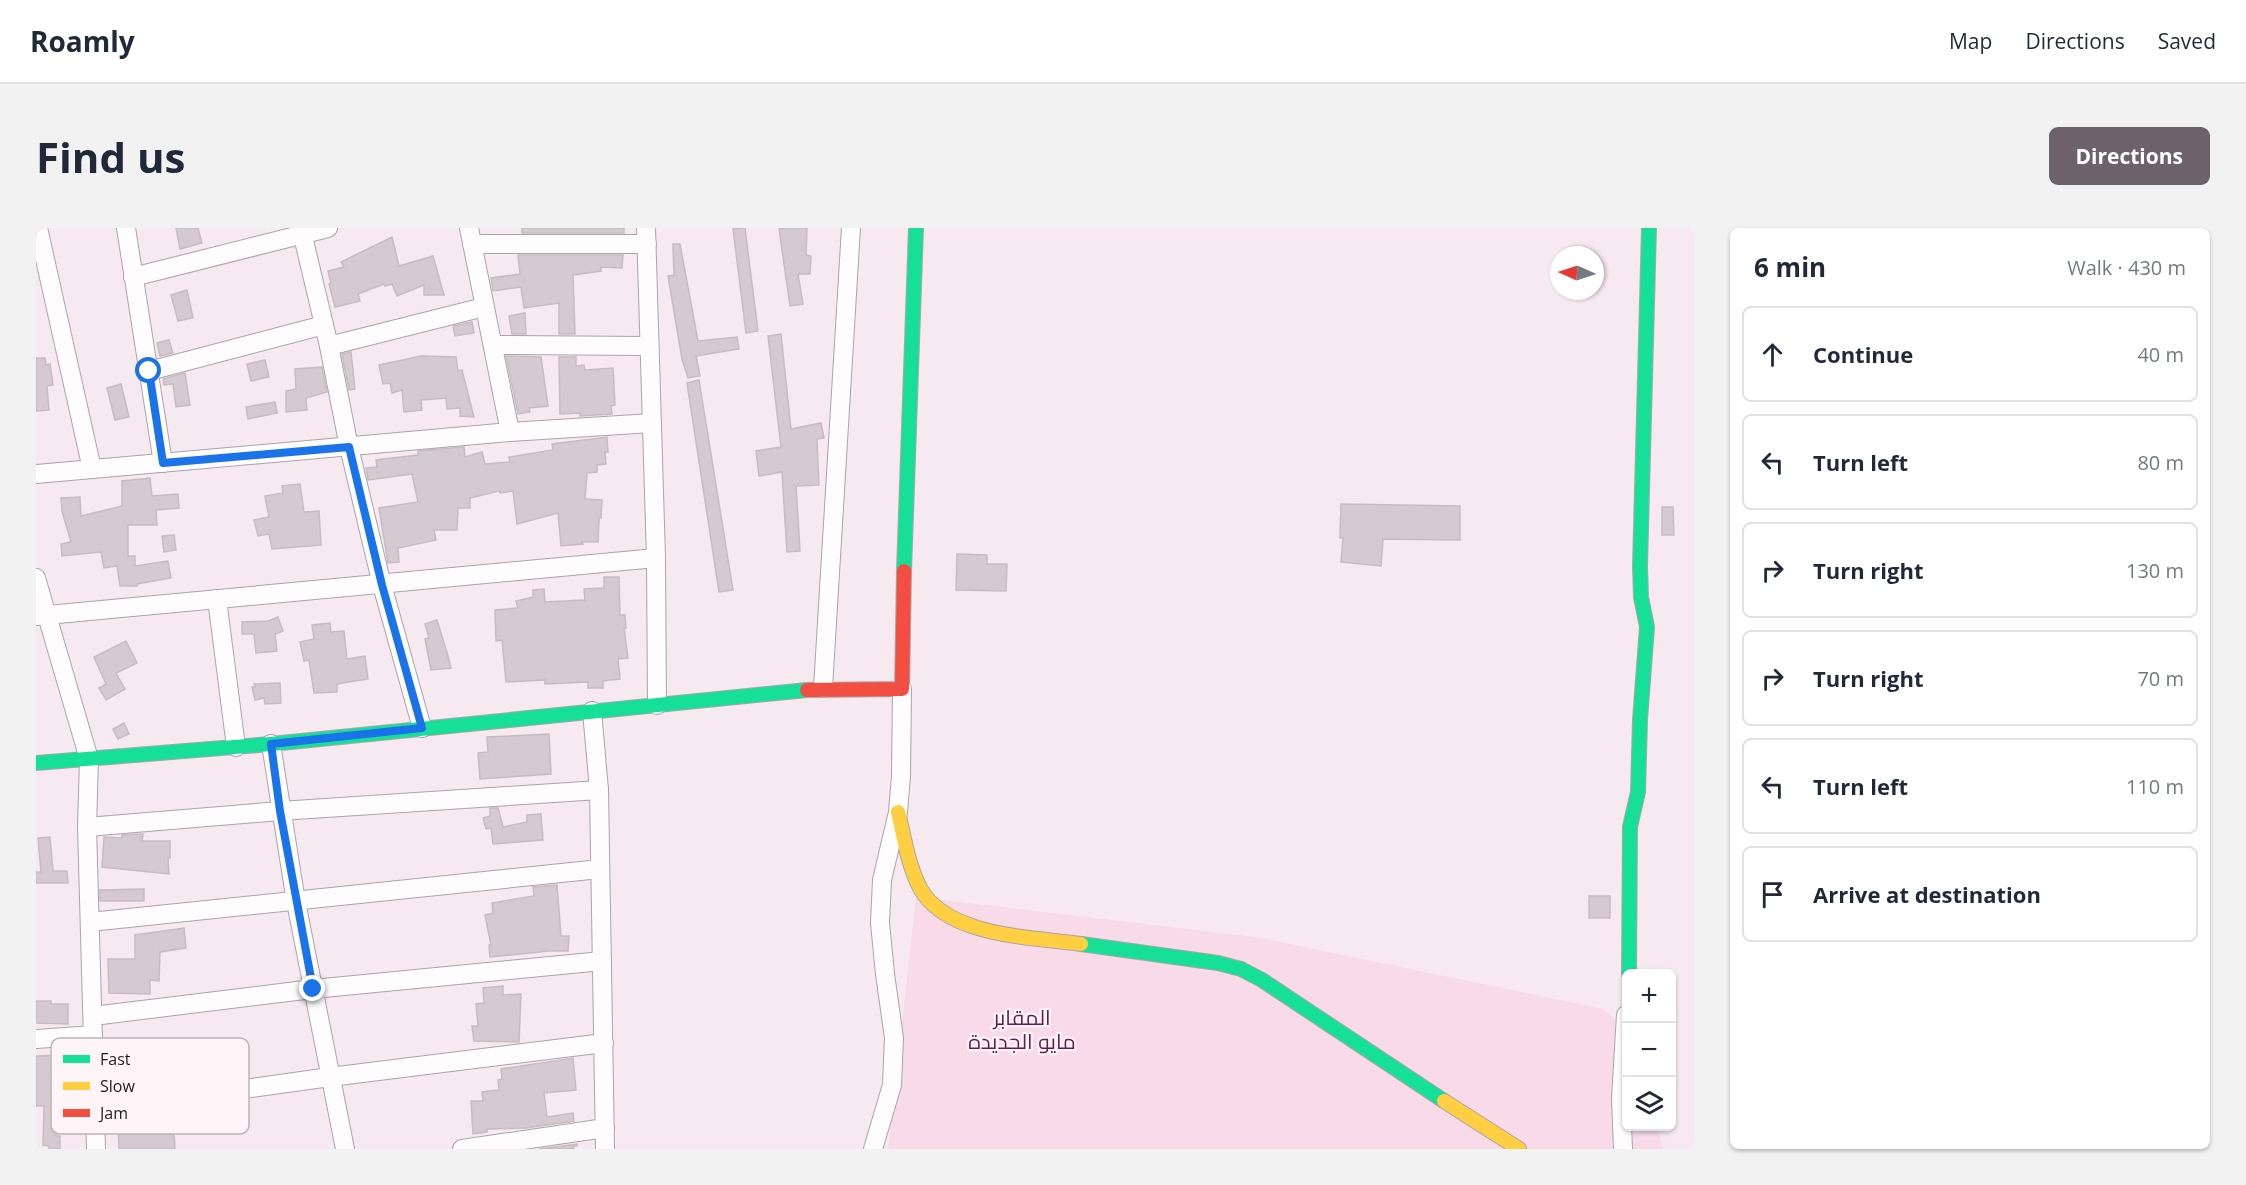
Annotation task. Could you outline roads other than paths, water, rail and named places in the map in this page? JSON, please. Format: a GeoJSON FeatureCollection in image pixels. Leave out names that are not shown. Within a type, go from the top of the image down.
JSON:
{"type":"FeatureCollection","features":[{"type":"Feature","properties":{"kind":"street"},"geometry":{"type":"LineString","coordinates":[[38,228],[93,469]]}},
{"type":"Feature","properties":{"kind":"street"},"geometry":{"type":"LineString","coordinates":[[126,228],[163,463]]}},
{"type":"Feature","properties":{"kind":"street"},"geometry":{"type":"LineString","coordinates":[[133,277],[302,231],[328,228]]}},
{"type":"Feature","properties":{"kind":"street"},"geometry":{"type":"LineString","coordinates":[[823,688],[850,228]]}},
{"type":"Feature","properties":{"kind":"street"},"geometry":{"type":"LineString","coordinates":[[873,1149],[892,1085],[894,1038],[880,923],[882,880],[898,812],[901,776],[905,496],[916,228]]}},
{"type":"Feature","properties":{"kind":"street"},"geometry":{"type":"LineString","coordinates":[[1629,969],[1630,827],[1638,792],[1640,720],[1647,627],[1641,597],[1640,566],[1649,228]]}},
{"type":"Feature","properties":{"kind":"street"},"geometry":{"type":"LineString","coordinates":[[302,231],[382,585],[422,728]]}},
{"type":"Feature","properties":{"kind":"street"},"geometry":{"type":"LineString","coordinates":[[510,432],[471,236],[646,236],[656,558],[657,705]]}},
{"type":"Feature","properties":{"kind":"street"},"geometry":{"type":"LineString","coordinates":[[329,346],[484,307]]}},
{"type":"Feature","properties":{"kind":"street"},"geometry":{"type":"LineString","coordinates":[[149,371],[324,325]]}},
{"type":"Feature","properties":{"kind":"street"},"geometry":{"type":"LineString","coordinates":[[493,345],[648,346]]}},
{"type":"Feature","properties":{"kind":"street"},"geometry":{"type":"LineString","coordinates":[[36,474],[510,432],[652,423]]}},
{"type":"Feature","properties":{"kind":"street"},"geometry":{"type":"LineString","coordinates":[[41,615],[656,558]]}},
{"type":"Feature","properties":{"kind":"street"},"geometry":{"type":"LineString","coordinates":[[36,579],[41,615],[88,759],[87,827],[93,1038]]}},
{"type":"Feature","properties":{"kind":"street"},"geometry":{"type":"LineString","coordinates":[[217,599],[236,747]]}},
{"type":"Feature","properties":{"kind":"street"},"geometry":{"type":"LineString","coordinates":[[36,763],[271,744],[823,688],[902,689]]}},
{"type":"Feature","properties":{"kind":"street"},"geometry":{"type":"LineString","coordinates":[[592,711],[599,790],[605,1149]]}},
{"type":"Feature","properties":{"kind":"street"},"geometry":{"type":"LineString","coordinates":[[271,744],[296,902],[345,1149]]}},
{"type":"Feature","properties":{"kind":"street"},"geometry":{"type":"LineString","coordinates":[[87,827],[280,811],[599,790]]}},
{"type":"Feature","properties":{"kind":"street"},"geometry":{"type":"LineString","coordinates":[[898,812],[909,858],[920,887],[928,899],[947,916],[984,930],[1218,963],[1241,969],[1263,980],[1384,1063],[1519,1149]]}},
{"type":"Feature","properties":{"kind":"street"},"geometry":{"type":"LineString","coordinates":[[90,922],[600,869]]}},
{"type":"Feature","properties":{"kind":"street"},"geometry":{"type":"LineString","coordinates":[[93,1016],[313,989],[602,961]]}},
{"type":"Feature","properties":{"kind":"street"},"geometry":{"type":"LineString","coordinates":[[1623,1149],[1621,1098],[1626,1023]]}},
{"type":"Feature","properties":{"kind":"street"},"geometry":{"type":"LineString","coordinates":[[36,1039],[93,1035]]}},
{"type":"Feature","properties":{"kind":"street"},"geometry":{"type":"LineString","coordinates":[[249,1088],[604,1043]]}},
{"type":"Feature","properties":{"kind":"street"},"geometry":{"type":"LineString","coordinates":[[462,1149],[606,1128]]}},
{"type":"Feature","properties":{"kind":"street"},"geometry":{"type":"LineString","coordinates":[[96,1134],[96,1149]]}},
{"type":"Feature","properties":{"kind":"park label","name":"المقابر مايو الجديدة"},"geometry":{"type":"Point","coordinates":[1022,1030]}}]}
